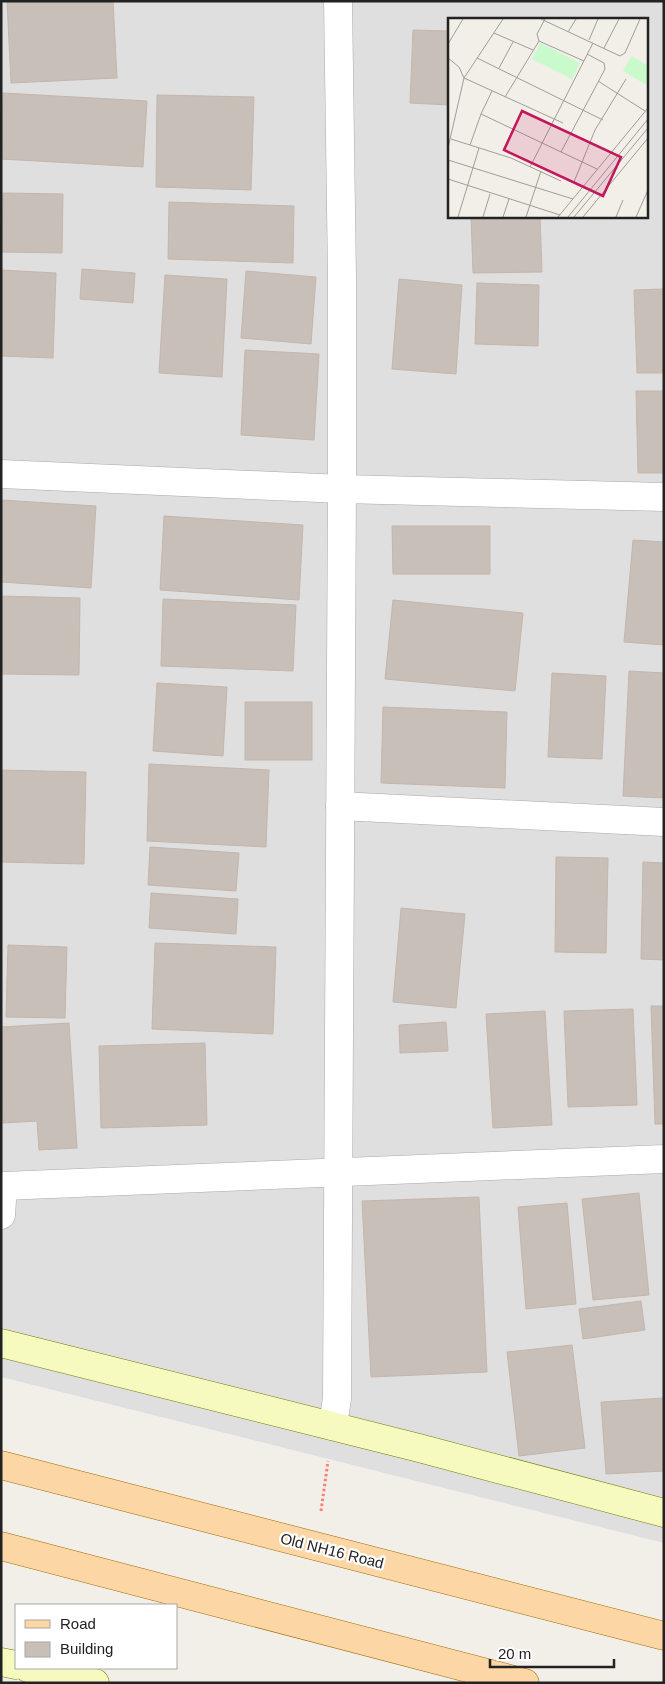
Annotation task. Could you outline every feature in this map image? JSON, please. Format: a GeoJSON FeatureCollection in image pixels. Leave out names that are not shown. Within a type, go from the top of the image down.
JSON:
{"type":"FeatureCollection","features":[{"type":"Feature","properties":{"kind":"main road","name":"Old NH16 Road"},"geometry":{"type":"LineString","coordinates":[[1,1465],[664,1636]]}},
{"type":"Feature","properties":{"kind":"main road"},"geometry":{"type":"LineString","coordinates":[[1,1546],[525,1683]]}},
{"type":"Feature","properties":{"kind":"street"},"geometry":{"type":"LineString","coordinates":[[333,1426],[337,1398],[342,489],[342,277],[338,1]]}},
{"type":"Feature","properties":{"kind":"street"},"geometry":{"type":"LineString","coordinates":[[1,474],[342,489],[664,497]]}},
{"type":"Feature","properties":{"kind":"street"},"geometry":{"type":"LineString","coordinates":[[340,806],[664,822]]}},
{"type":"Feature","properties":{"kind":"street"},"geometry":{"type":"LineString","coordinates":[[1,1215],[3,1186],[664,1159]]}},
{"type":"Feature","properties":{"kind":"street"},"geometry":{"type":"LineString","coordinates":[[1,1343],[333,1426],[664,1513]]}},
{"type":"Feature","properties":{"kind":"street"},"geometry":{"type":"LineString","coordinates":[[1,1662],[15,1665]]}},
{"type":"Feature","properties":{"kind":"street"},"geometry":{"type":"LineString","coordinates":[[32,1669],[95,1683]]}},
{"type":"Feature","properties":{"kind":"path"},"geometry":{"type":"LineString","coordinates":[[316,1546],[333,1426]]}},
{"type":"Feature","properties":{"kind":"shaded area"},"geometry":{"type":"Polygon","coordinates":[[[1,1],[664,1],[664,1543],[1,1377],[1,1]]]}},
{"type":"Feature","properties":{"kind":"building"},"geometry":{"type":"Polygon","coordinates":[[[7,1],[113,1],[117,78],[11,83],[7,1]]]}},
{"type":"Feature","properties":{"kind":"building"},"geometry":{"type":"Polygon","coordinates":[[[413,30],[448,31],[448,105],[410,103],[413,30]]]}},
{"type":"Feature","properties":{"kind":"building"},"geometry":{"type":"Polygon","coordinates":[[[3,93],[147,101],[143,167],[1,159],[3,93]]]}},
{"type":"Feature","properties":{"kind":"building"},"geometry":{"type":"Polygon","coordinates":[[[157,95],[254,97],[251,190],[156,187],[157,95]]]}},
{"type":"Feature","properties":{"kind":"building"},"geometry":{"type":"Polygon","coordinates":[[[3,193],[63,194],[62,253],[2,252],[3,193]]]}},
{"type":"Feature","properties":{"kind":"building"},"geometry":{"type":"Polygon","coordinates":[[[169,202],[294,206],[293,263],[168,259],[169,202]]]}},
{"type":"Feature","properties":{"kind":"building"},"geometry":{"type":"Polygon","coordinates":[[[471,218],[540,218],[542,272],[473,273],[471,218]]]}},
{"type":"Feature","properties":{"kind":"building"},"geometry":{"type":"Polygon","coordinates":[[[82,269],[135,273],[133,303],[80,299],[82,269]]]}},
{"type":"Feature","properties":{"kind":"building"},"geometry":{"type":"Polygon","coordinates":[[[1,270],[56,273],[53,358],[1,356],[1,270]]]}},
{"type":"Feature","properties":{"kind":"building"},"geometry":{"type":"Polygon","coordinates":[[[246,271],[316,277],[311,344],[241,338],[246,271]]]}},
{"type":"Feature","properties":{"kind":"building"},"geometry":{"type":"Polygon","coordinates":[[[165,275],[227,279],[222,377],[159,373],[165,275]]]}},
{"type":"Feature","properties":{"kind":"building"},"geometry":{"type":"Polygon","coordinates":[[[399,279],[462,285],[456,374],[392,369],[399,279]]]}},
{"type":"Feature","properties":{"kind":"building"},"geometry":{"type":"Polygon","coordinates":[[[477,283],[539,285],[538,346],[475,344],[477,283]]]}},
{"type":"Feature","properties":{"kind":"building"},"geometry":{"type":"Polygon","coordinates":[[[664,289],[664,373],[637,373],[634,290],[664,289]]]}},
{"type":"Feature","properties":{"kind":"building"},"geometry":{"type":"Polygon","coordinates":[[[245,350],[319,354],[314,440],[241,435],[245,350]]]}},
{"type":"Feature","properties":{"kind":"building"},"geometry":{"type":"Polygon","coordinates":[[[636,391],[664,391],[664,473],[638,473],[636,391]]]}},
{"type":"Feature","properties":{"kind":"building"},"geometry":{"type":"Polygon","coordinates":[[[1,500],[96,506],[91,588],[1,582],[1,500]]]}},
{"type":"Feature","properties":{"kind":"building"},"geometry":{"type":"Polygon","coordinates":[[[164,516],[303,525],[299,600],[160,590],[164,516]]]}},
{"type":"Feature","properties":{"kind":"building"},"geometry":{"type":"Polygon","coordinates":[[[392,526],[490,526],[490,574],[393,574],[392,526]]]}},
{"type":"Feature","properties":{"kind":"building"},"geometry":{"type":"Polygon","coordinates":[[[633,540],[664,542],[664,645],[624,642],[633,540]]]}},
{"type":"Feature","properties":{"kind":"building"},"geometry":{"type":"Polygon","coordinates":[[[1,596],[80,598],[79,675],[1,674],[1,596]]]}},
{"type":"Feature","properties":{"kind":"building"},"geometry":{"type":"Polygon","coordinates":[[[163,599],[296,605],[293,671],[161,666],[163,599]]]}},
{"type":"Feature","properties":{"kind":"building"},"geometry":{"type":"Polygon","coordinates":[[[393,600],[523,613],[515,691],[385,679],[393,600]]]}},
{"type":"Feature","properties":{"kind":"building"},"geometry":{"type":"Polygon","coordinates":[[[629,671],[664,673],[664,798],[623,796],[629,671]]]}},
{"type":"Feature","properties":{"kind":"building"},"geometry":{"type":"Polygon","coordinates":[[[552,673],[606,676],[602,759],[548,757],[552,673]]]}},
{"type":"Feature","properties":{"kind":"building"},"geometry":{"type":"Polygon","coordinates":[[[157,683],[227,687],[223,756],[153,751],[157,683]]]}},
{"type":"Feature","properties":{"kind":"building"},"geometry":{"type":"Polygon","coordinates":[[[245,702],[312,702],[312,760],[245,760],[245,702]]]}},
{"type":"Feature","properties":{"kind":"building"},"geometry":{"type":"Polygon","coordinates":[[[383,707],[507,712],[505,788],[381,783],[383,707]]]}},
{"type":"Feature","properties":{"kind":"building"},"geometry":{"type":"Polygon","coordinates":[[[149,764],[269,770],[266,847],[147,841],[149,764]]]}},
{"type":"Feature","properties":{"kind":"building"},"geometry":{"type":"Polygon","coordinates":[[[1,770],[86,772],[84,864],[1,862],[1,770]]]}},
{"type":"Feature","properties":{"kind":"building"},"geometry":{"type":"Polygon","coordinates":[[[150,847],[239,853],[236,891],[148,885],[150,847]]]}},
{"type":"Feature","properties":{"kind":"building"},"geometry":{"type":"Polygon","coordinates":[[[556,857],[608,858],[606,953],[555,952],[556,857]]]}},
{"type":"Feature","properties":{"kind":"building"},"geometry":{"type":"Polygon","coordinates":[[[643,862],[664,863],[664,960],[641,959],[643,862]]]}},
{"type":"Feature","properties":{"kind":"building"},"geometry":{"type":"Polygon","coordinates":[[[151,893],[238,899],[236,934],[149,928],[151,893]]]}},
{"type":"Feature","properties":{"kind":"building"},"geometry":{"type":"Polygon","coordinates":[[[401,908],[465,914],[456,1008],[393,1002],[401,908]]]}},
{"type":"Feature","properties":{"kind":"building"},"geometry":{"type":"Polygon","coordinates":[[[155,943],[276,947],[273,1034],[152,1029],[155,943]]]}},
{"type":"Feature","properties":{"kind":"building"},"geometry":{"type":"Polygon","coordinates":[[[8,945],[67,947],[65,1018],[6,1017],[8,945]]]}},
{"type":"Feature","properties":{"kind":"building"},"geometry":{"type":"Polygon","coordinates":[[[651,1006],[664,1006],[664,1124],[655,1124],[651,1006]]]}},
{"type":"Feature","properties":{"kind":"building"},"geometry":{"type":"Polygon","coordinates":[[[633,1009],[637,1105],[568,1107],[564,1011],[633,1009]]]}},
{"type":"Feature","properties":{"kind":"building"},"geometry":{"type":"Polygon","coordinates":[[[545,1011],[552,1125],[493,1128],[486,1014],[545,1011]]]}},
{"type":"Feature","properties":{"kind":"building"},"geometry":{"type":"Polygon","coordinates":[[[446,1022],[448,1051],[400,1053],[399,1025],[446,1022]]]}},
{"type":"Feature","properties":{"kind":"building"},"geometry":{"type":"Polygon","coordinates":[[[69,1023],[77,1148],[39,1150],[37,1121],[3,1123],[1,1027],[69,1023]]]}},
{"type":"Feature","properties":{"kind":"building"},"geometry":{"type":"Polygon","coordinates":[[[205,1043],[207,1125],[101,1128],[99,1046],[205,1043]]]}},
{"type":"Feature","properties":{"kind":"building"},"geometry":{"type":"Polygon","coordinates":[[[639,1193],[649,1295],[593,1300],[582,1199],[639,1193]]]}},
{"type":"Feature","properties":{"kind":"building"},"geometry":{"type":"Polygon","coordinates":[[[479,1197],[487,1372],[371,1377],[362,1201],[479,1197]]]}},
{"type":"Feature","properties":{"kind":"building"},"geometry":{"type":"Polygon","coordinates":[[[567,1203],[576,1304],[526,1309],[518,1207],[567,1203]]]}},
{"type":"Feature","properties":{"kind":"building"},"geometry":{"type":"Polygon","coordinates":[[[641,1301],[645,1330],[583,1339],[579,1309],[641,1301]]]}},
{"type":"Feature","properties":{"kind":"building"},"geometry":{"type":"Polygon","coordinates":[[[572,1345],[585,1448],[519,1456],[507,1352],[572,1345]]]}},
{"type":"Feature","properties":{"kind":"building"},"geometry":{"type":"Polygon","coordinates":[[[664,1398],[664,1471],[606,1474],[601,1402],[664,1398]]]}}]}
